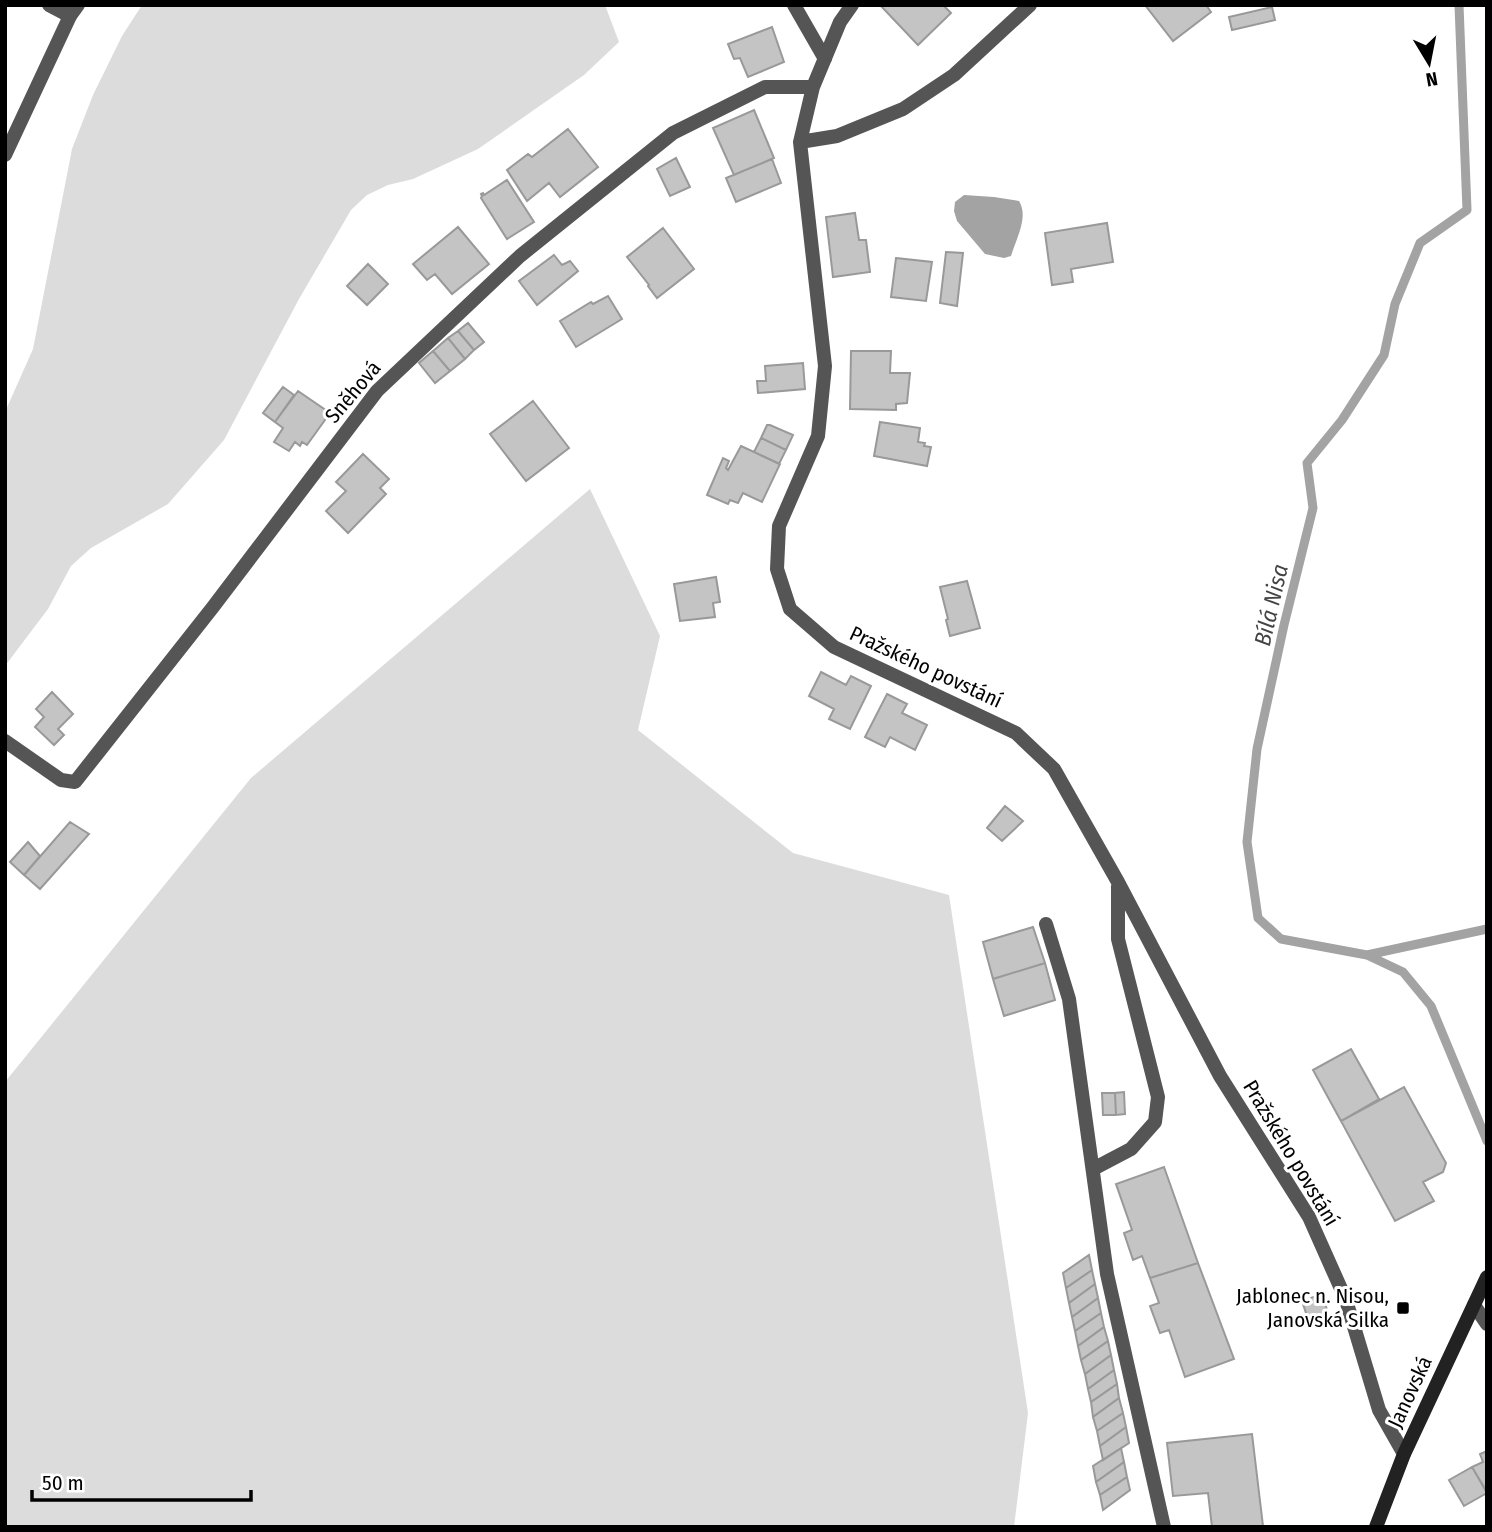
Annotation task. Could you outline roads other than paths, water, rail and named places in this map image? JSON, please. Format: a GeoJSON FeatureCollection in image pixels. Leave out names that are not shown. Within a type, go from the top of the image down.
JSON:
{"type":"FeatureCollection","features":[{"type":"Feature","properties":{"kind":"street"},"geometry":{"type":"LineString","coordinates":[[7,148],[74,11],[49,5]]}},
{"type":"Feature","properties":{"kind":"street"},"geometry":{"type":"LineString","coordinates":[[794,5],[825,59]]}},
{"type":"Feature","properties":{"kind":"street","name":"Pražského povstání"},"geometry":{"type":"LineString","coordinates":[[852,5],[840,22],[813,87],[800,142],[825,366],[818,436],[779,526],[777,569],[790,609],[834,647],[1017,733],[1054,769],[1118,882],[1220,1076],[1309,1217],[1346,1300],[1379,1410],[1404,1454]]}},
{"type":"Feature","properties":{"kind":"street"},"geometry":{"type":"LineString","coordinates":[[800,142],[837,136],[903,109],[954,75],[1030,5]]}},
{"type":"Feature","properties":{"kind":"street","name":"Sněhová"},"geometry":{"type":"LineString","coordinates":[[5,741],[61,780],[75,782],[213,607],[377,391],[520,256],[673,133],[765,87],[813,87]]}},
{"type":"Feature","properties":{"kind":"street","name":"Pražského povstání"},"geometry":{"type":"LineString","coordinates":[[1093,1169],[1131,1149],[1155,1122],[1158,1097],[1118,939],[1118,882]]}},
{"type":"Feature","properties":{"kind":"street"},"geometry":{"type":"LineString","coordinates":[[1046,924],[1069,999],[1107,1274],[1164,1527]]}},
{"type":"Feature","properties":{"kind":"street","name":"Janovská"},"geometry":{"type":"LineString","coordinates":[[1376,1527],[1404,1454],[1487,1277]]}},
{"type":"Feature","properties":{"kind":"street"},"geometry":{"type":"LineString","coordinates":[[1474,1305],[1487,1324]]}},
{"type":"Feature","properties":{"kind":"waterway","name":"Bílá Nisa"},"geometry":{"type":"LineString","coordinates":[[1459,5],[1467,210],[1420,243],[1395,304],[1384,355],[1342,420],[1307,463],[1313,508],[1257,749],[1247,842],[1258,918],[1281,939],[1367,955],[1403,972],[1431,1006],[1487,1141]]}},
{"type":"Feature","properties":{"kind":"waterway"},"geometry":{"type":"LineString","coordinates":[[1367,955],[1487,929]]}},
{"type":"Feature","properties":{"kind":"place","name":"Jablonec n. Nisou, Janovská Silka"},"geometry":{"type":"Point","coordinates":[1403,1308]}}]}
